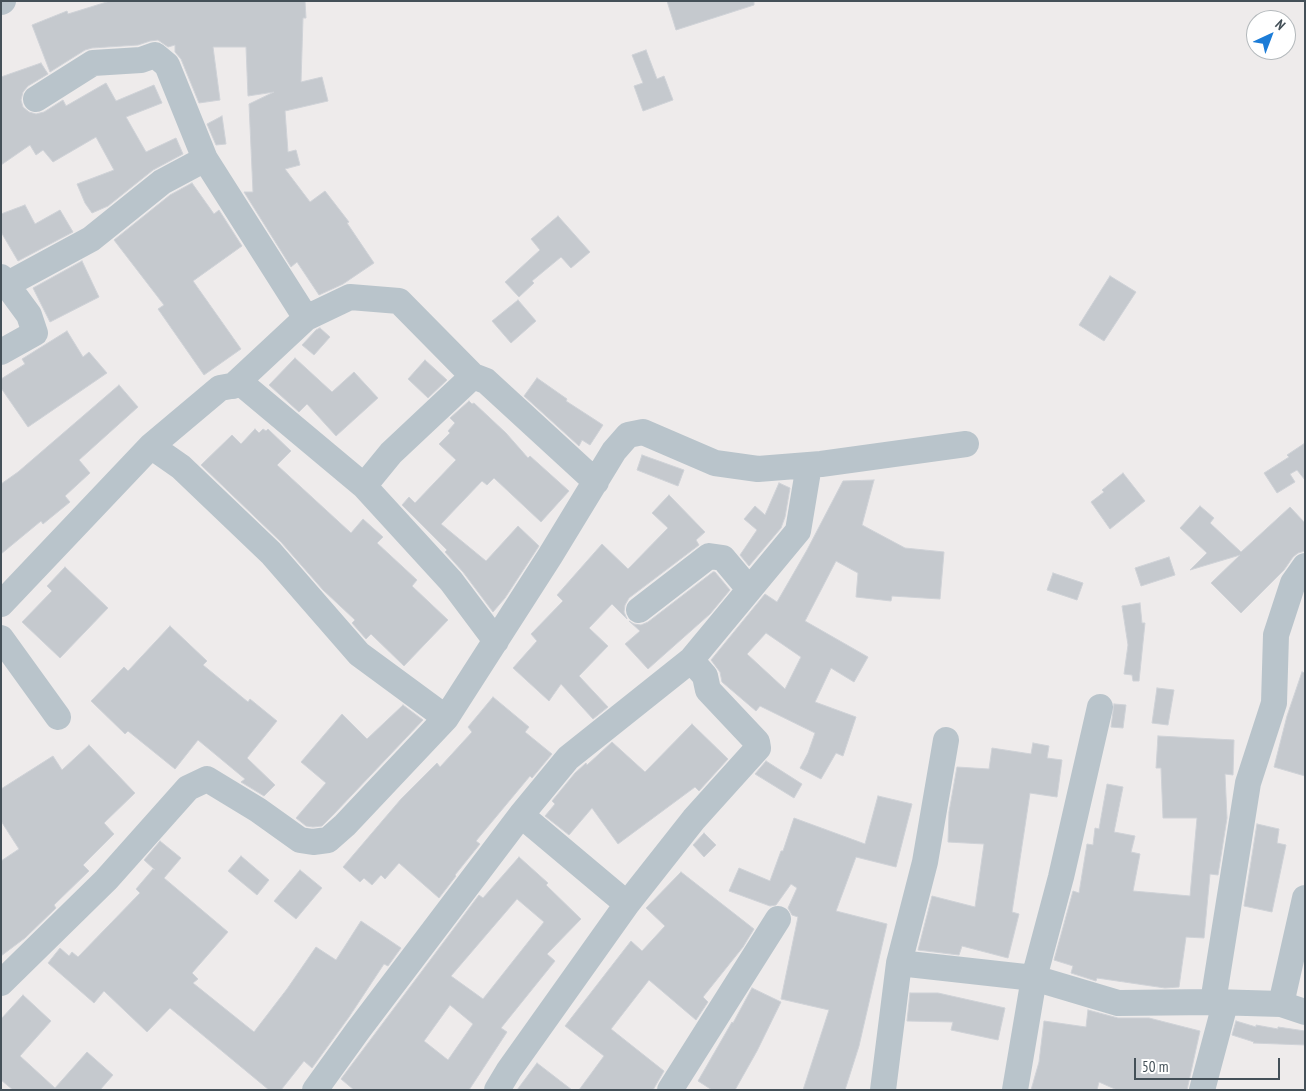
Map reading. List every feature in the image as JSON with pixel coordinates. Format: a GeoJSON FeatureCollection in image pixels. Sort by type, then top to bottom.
{"type":"FeatureCollection","features":[{"type":"Feature","properties":{"kind":"street"},"geometry":{"type":"LineString","coordinates":[[36,100],[93,63],[141,60],[155,55],[167,65],[205,159],[306,318]]}},
{"type":"Feature","properties":{"kind":"street"},"geometry":{"type":"LineString","coordinates":[[1,352],[35,333],[29,315],[4,281],[91,239],[162,182],[205,159]]}},
{"type":"Feature","properties":{"kind":"street"},"geometry":{"type":"LineString","coordinates":[[233,386],[306,318],[350,298],[399,301],[473,376],[486,382],[596,482]]}},
{"type":"Feature","properties":{"kind":"street"},"geometry":{"type":"LineString","coordinates":[[364,486],[391,453],[473,376]]}},
{"type":"Feature","properties":{"kind":"street"},"geometry":{"type":"LineString","coordinates":[[1,604],[151,446],[220,388],[242,384],[364,486],[451,581],[496,641]]}},
{"type":"Feature","properties":{"kind":"street"},"geometry":{"type":"LineString","coordinates":[[1,984],[106,880],[188,788],[207,779],[258,810],[300,840],[313,842],[328,840],[345,825],[446,718],[614,451],[628,435],[643,432],[714,463],[758,469],[809,465],[966,444]]}},
{"type":"Feature","properties":{"kind":"street"},"geometry":{"type":"LineString","coordinates":[[151,446],[182,467],[271,553],[359,654],[446,718]]}},
{"type":"Feature","properties":{"kind":"street"},"geometry":{"type":"LineString","coordinates":[[315,1090],[521,815],[568,758],[691,660],[798,531],[809,465]]}},
{"type":"Feature","properties":{"kind":"street"},"geometry":{"type":"LineString","coordinates":[[639,610],[709,556],[723,558],[749,589]]}},
{"type":"Feature","properties":{"kind":"street"},"geometry":{"type":"LineString","coordinates":[[1202,1090],[1219,1003],[1248,783],[1274,703],[1276,635],[1293,583],[1305,566]]}},
{"type":"Feature","properties":{"kind":"street"},"geometry":{"type":"LineString","coordinates":[[1,638],[58,717]]}},
{"type":"Feature","properties":{"kind":"street"},"geometry":{"type":"LineString","coordinates":[[497,1090],[627,904],[694,819],[758,748],[757,742],[708,690],[705,676],[691,660]]}},
{"type":"Feature","properties":{"kind":"street"},"geometry":{"type":"LineString","coordinates":[[1015,1090],[1034,978],[1061,877],[1100,707]]}},
{"type":"Feature","properties":{"kind":"street"},"geometry":{"type":"LineString","coordinates":[[883,1090],[899,963],[925,862],[946,740]]}},
{"type":"Feature","properties":{"kind":"street"},"geometry":{"type":"LineString","coordinates":[[521,815],[627,904]]}},
{"type":"Feature","properties":{"kind":"street"},"geometry":{"type":"LineString","coordinates":[[899,963],[1034,978],[1118,1003],[1219,1003],[1293,1008],[1305,898]]}},
{"type":"Feature","properties":{"kind":"street"},"geometry":{"type":"LineString","coordinates":[[670,1090],[778,918]]}},
{"type":"Feature","properties":{"kind":"building"},"geometry":{"type":"Polygon","coordinates":[[[110,1],[305,1],[306,18],[303,18],[301,82],[322,77],[328,101],[285,111],[288,152],[296,150],[300,165],[285,169],[310,202],[325,191],[349,222],[347,223],[374,263],[343,284],[319,295],[297,262],[291,267],[244,192],[253,192],[249,104],[274,92],[248,96],[246,47],[213,47],[220,100],[199,103],[181,59],[175,52],[175,45],[168,47],[158,40],[138,45],[85,50],[50,72],[32,25],[67,11],[68,14],[110,1]]]}},
{"type":"Feature","properties":{"kind":"building"},"geometry":{"type":"Polygon","coordinates":[[[667,1],[754,1],[754,5],[676,30],[667,1]]]}},
{"type":"Feature","properties":{"kind":"building"},"geometry":{"type":"Polygon","coordinates":[[[646,50],[657,79],[664,76],[673,100],[643,111],[634,86],[643,83],[632,55],[646,50]]]}},
{"type":"Feature","properties":{"kind":"building"},"geometry":{"type":"Polygon","coordinates":[[[41,63],[48,74],[28,86],[23,92],[21,100],[23,107],[29,112],[36,114],[44,112],[63,100],[66,106],[106,83],[116,101],[154,85],[162,103],[126,117],[146,152],[176,138],[183,154],[153,170],[108,206],[92,213],[85,203],[77,184],[114,170],[96,137],[53,162],[43,150],[36,155],[30,145],[1,165],[1,77],[41,63]]]}},
{"type":"Feature","properties":{"kind":"building"},"geometry":{"type":"Polygon","coordinates":[[[222,116],[226,144],[216,145],[207,124],[222,116]]]}},
{"type":"Feature","properties":{"kind":"building"},"geometry":{"type":"Polygon","coordinates":[[[192,183],[214,214],[219,210],[242,246],[193,281],[241,349],[204,375],[158,309],[164,305],[114,240],[170,195],[192,183]]]}},
{"type":"Feature","properties":{"kind":"building"},"geometry":{"type":"Polygon","coordinates":[[[25,205],[35,224],[60,210],[73,232],[18,261],[1,232],[1,214],[25,205]]]}},
{"type":"Feature","properties":{"kind":"building"},"geometry":{"type":"Polygon","coordinates":[[[558,216],[590,252],[571,268],[561,257],[532,281],[534,283],[519,297],[505,282],[540,250],[531,239],[558,216]]]}},
{"type":"Feature","properties":{"kind":"building"},"geometry":{"type":"Polygon","coordinates":[[[82,261],[99,297],[50,322],[33,288],[82,261]]]}},
{"type":"Feature","properties":{"kind":"building"},"geometry":{"type":"Polygon","coordinates":[[[1110,276],[1136,292],[1104,341],[1079,325],[1110,276]]]}},
{"type":"Feature","properties":{"kind":"building"},"geometry":{"type":"Polygon","coordinates":[[[518,300],[536,321],[511,343],[492,321],[518,300]]]}},
{"type":"Feature","properties":{"kind":"building"},"geometry":{"type":"Polygon","coordinates":[[[320,328],[330,337],[314,355],[302,345],[320,328]]]}},
{"type":"Feature","properties":{"kind":"building"},"geometry":{"type":"Polygon","coordinates":[[[67,331],[83,357],[89,352],[107,373],[28,427],[1,388],[1,379],[25,364],[22,359],[67,331]]]}},
{"type":"Feature","properties":{"kind":"building"},"geometry":{"type":"Polygon","coordinates":[[[295,358],[332,392],[354,372],[378,398],[336,436],[307,404],[299,412],[269,385],[295,358]]]}},
{"type":"Feature","properties":{"kind":"building"},"geometry":{"type":"Polygon","coordinates":[[[425,360],[447,380],[428,398],[408,379],[425,360]]]}},
{"type":"Feature","properties":{"kind":"building"},"geometry":{"type":"Polygon","coordinates":[[[537,378],[567,399],[566,401],[603,425],[590,445],[582,440],[579,446],[524,396],[537,378]]]}},
{"type":"Feature","properties":{"kind":"building"},"geometry":{"type":"Polygon","coordinates":[[[119,385],[138,407],[79,460],[90,473],[65,496],[70,502],[43,524],[41,521],[1,554],[1,484],[18,472],[119,385]]]}},
{"type":"Feature","properties":{"kind":"building"},"geometry":{"type":"Polygon","coordinates":[[[469,401],[472,404],[474,403],[506,433],[528,458],[530,456],[569,491],[541,522],[494,478],[487,485],[482,481],[441,524],[486,561],[518,526],[539,546],[505,598],[493,612],[463,572],[445,552],[447,550],[402,505],[409,497],[415,503],[456,460],[439,444],[450,433],[448,431],[455,423],[450,418],[469,401]]]}},
{"type":"Feature","properties":{"kind":"building"},"geometry":{"type":"Polygon","coordinates":[[[255,429],[259,433],[263,429],[266,431],[268,429],[291,451],[277,465],[351,533],[363,519],[383,537],[377,543],[417,580],[412,586],[448,620],[404,666],[371,634],[366,639],[352,623],[355,620],[323,590],[281,542],[201,465],[232,435],[241,444],[255,429]]]}},
{"type":"Feature","properties":{"kind":"building"},"geometry":{"type":"Polygon","coordinates":[[[1305,443],[1305,480],[1297,470],[1290,474],[1295,482],[1277,493],[1264,473],[1289,457],[1287,455],[1305,443]]]}},
{"type":"Feature","properties":{"kind":"building"},"geometry":{"type":"Polygon","coordinates":[[[642,455],[684,470],[678,486],[637,470],[642,455]]]}},
{"type":"Feature","properties":{"kind":"building"},"geometry":{"type":"Polygon","coordinates":[[[1123,473],[1145,501],[1110,529],[1091,502],[1104,492],[1102,490],[1123,473]]]}},
{"type":"Feature","properties":{"kind":"building"},"geometry":{"type":"Polygon","coordinates":[[[874,480],[862,525],[905,548],[944,552],[940,599],[892,596],[891,601],[856,597],[858,573],[836,561],[805,621],[868,657],[854,682],[831,668],[815,702],[856,717],[843,756],[836,753],[821,779],[800,768],[815,733],[760,706],[756,711],[722,682],[720,672],[711,660],[765,594],[777,602],[843,481],[874,480]],[[766,633],[747,654],[785,689],[801,657],[766,633]]]}},
{"type":"Feature","properties":{"kind":"building"},"geometry":{"type":"Polygon","coordinates":[[[779,483],[790,488],[785,517],[781,528],[749,566],[740,555],[757,530],[744,519],[755,506],[765,515],[779,483]]]}},
{"type":"Feature","properties":{"kind":"building"},"geometry":{"type":"Polygon","coordinates":[[[669,495],[705,532],[696,540],[699,545],[629,598],[624,612],[627,619],[612,604],[589,628],[608,646],[579,676],[608,707],[593,719],[561,684],[549,701],[513,668],[537,641],[531,634],[563,601],[557,595],[602,544],[628,569],[668,528],[652,513],[669,495]]]}},
{"type":"Feature","properties":{"kind":"building"},"geometry":{"type":"Polygon","coordinates":[[[1200,506],[1214,518],[1210,523],[1241,552],[1290,507],[1305,523],[1305,551],[1293,557],[1284,570],[1241,613],[1211,583],[1240,555],[1190,570],[1207,553],[1180,528],[1200,506]]]}},
{"type":"Feature","properties":{"kind":"building"},"geometry":{"type":"Polygon","coordinates":[[[1169,557],[1175,575],[1141,586],[1135,568],[1169,557]]]}},
{"type":"Feature","properties":{"kind":"building"},"geometry":{"type":"Polygon","coordinates":[[[65,567],[108,608],[60,658],[22,622],[52,591],[47,586],[65,567]]]}},
{"type":"Feature","properties":{"kind":"building"},"geometry":{"type":"Polygon","coordinates":[[[713,572],[730,590],[710,614],[648,669],[625,644],[640,631],[629,621],[641,625],[648,622],[713,572]]]}},
{"type":"Feature","properties":{"kind":"building"},"geometry":{"type":"Polygon","coordinates":[[[1053,573],[1083,583],[1077,600],[1047,590],[1053,573]]]}},
{"type":"Feature","properties":{"kind":"building"},"geometry":{"type":"Polygon","coordinates":[[[1140,603],[1142,623],[1145,623],[1139,681],[1133,681],[1132,675],[1124,674],[1128,645],[1122,606],[1140,603]]]}},
{"type":"Feature","properties":{"kind":"building"},"geometry":{"type":"Polygon","coordinates":[[[170,626],[207,661],[203,665],[248,702],[250,699],[277,721],[247,758],[275,785],[264,796],[241,782],[245,779],[198,740],[175,769],[128,731],[125,734],[91,701],[124,667],[128,671],[170,626]]]}},
{"type":"Feature","properties":{"kind":"building"},"geometry":{"type":"Polygon","coordinates":[[[1302,672],[1305,673],[1305,776],[1274,767],[1287,716],[1302,672]]]}},
{"type":"Feature","properties":{"kind":"building"},"geometry":{"type":"Polygon","coordinates":[[[1157,688],[1174,690],[1168,725],[1152,723],[1157,688]]]}},
{"type":"Feature","properties":{"kind":"building"},"geometry":{"type":"Polygon","coordinates":[[[493,697],[529,727],[525,732],[552,754],[532,778],[530,776],[476,841],[480,844],[439,898],[399,863],[385,879],[381,875],[372,885],[364,878],[360,882],[343,867],[401,799],[437,763],[440,767],[472,732],[468,727],[493,697]]]}},
{"type":"Feature","properties":{"kind":"building"},"geometry":{"type":"Polygon","coordinates":[[[1114,704],[1126,705],[1123,728],[1111,727],[1114,704]]]}},
{"type":"Feature","properties":{"kind":"building"},"geometry":{"type":"Polygon","coordinates":[[[403,705],[423,720],[322,826],[306,826],[296,818],[326,783],[301,762],[342,714],[367,739],[403,705]]]}},
{"type":"Feature","properties":{"kind":"building"},"geometry":{"type":"Polygon","coordinates":[[[692,724],[728,759],[699,791],[695,787],[618,844],[592,808],[569,835],[545,816],[555,804],[552,801],[575,773],[586,763],[587,765],[612,742],[645,772],[692,724]]]}},
{"type":"Feature","properties":{"kind":"building"},"geometry":{"type":"Polygon","coordinates":[[[1158,736],[1234,740],[1233,775],[1225,774],[1227,818],[1218,875],[1210,874],[1204,938],[1186,937],[1179,987],[1165,988],[1097,978],[1096,981],[1071,973],[1073,966],[1054,960],[1073,891],[1079,893],[1087,844],[1093,845],[1095,828],[1099,829],[1107,784],[1123,787],[1114,832],[1135,836],[1131,852],[1140,854],[1133,891],[1190,896],[1197,818],[1163,818],[1161,768],[1156,768],[1158,736]]]}},
{"type":"Feature","properties":{"kind":"building"},"geometry":{"type":"Polygon","coordinates":[[[1033,743],[1049,746],[1047,758],[1062,760],[1057,797],[1030,793],[1012,912],[1019,914],[1008,958],[962,946],[959,955],[918,950],[932,896],[975,907],[984,844],[948,842],[949,812],[957,767],[989,769],[992,748],[1031,754],[1033,743]]]}},
{"type":"Feature","properties":{"kind":"building"},"geometry":{"type":"Polygon","coordinates":[[[89,745],[135,793],[104,823],[114,834],[83,865],[89,871],[54,905],[56,908],[25,938],[1,956],[1,861],[19,849],[1,821],[1,789],[53,756],[62,770],[89,745]]]}},
{"type":"Feature","properties":{"kind":"building"},"geometry":{"type":"Polygon","coordinates":[[[766,761],[802,784],[794,798],[755,774],[766,761]]]}},
{"type":"Feature","properties":{"kind":"building"},"geometry":{"type":"Polygon","coordinates":[[[878,796],[912,804],[896,867],[856,857],[836,911],[887,924],[859,1046],[845,1090],[803,1090],[829,1010],[781,999],[798,917],[792,915],[788,908],[797,888],[791,884],[776,905],[770,906],[729,891],[739,868],[770,881],[794,818],[865,844],[878,796]]]}},
{"type":"Feature","properties":{"kind":"building"},"geometry":{"type":"Polygon","coordinates":[[[1257,824],[1279,829],[1277,843],[1286,845],[1272,912],[1244,906],[1257,824]]]}},
{"type":"Feature","properties":{"kind":"building"},"geometry":{"type":"Polygon","coordinates":[[[704,833],[716,845],[704,857],[693,845],[704,833]]]}},
{"type":"Feature","properties":{"kind":"building"},"geometry":{"type":"Polygon","coordinates":[[[160,841],[181,858],[164,878],[228,932],[192,973],[198,979],[193,983],[254,1032],[316,947],[336,960],[361,921],[401,948],[388,966],[384,964],[312,1068],[304,1061],[281,1090],[269,1090],[170,1008],[147,1032],[104,991],[94,1003],[48,963],[60,948],[69,956],[72,952],[78,957],[140,893],[136,889],[153,869],[155,870],[144,860],[160,841]]]}},
{"type":"Feature","properties":{"kind":"building"},"geometry":{"type":"Polygon","coordinates":[[[241,856],[269,880],[257,895],[228,871],[241,856]]]}},
{"type":"Feature","properties":{"kind":"building"},"geometry":{"type":"Polygon","coordinates":[[[519,857],[548,883],[546,885],[581,919],[547,954],[555,961],[501,1028],[507,1032],[469,1090],[354,1090],[341,1079],[479,895],[483,898],[519,857]],[[517,899],[451,976],[483,999],[544,922],[517,899]],[[450,1005],[424,1041],[448,1060],[473,1024],[450,1005]]]}},
{"type":"Feature","properties":{"kind":"building"},"geometry":{"type":"Polygon","coordinates":[[[300,870],[322,888],[296,919],[274,901],[300,870]]]}},
{"type":"Feature","properties":{"kind":"building"},"geometry":{"type":"Polygon","coordinates":[[[681,872],[754,929],[743,947],[703,997],[708,1002],[696,1020],[649,980],[611,1029],[664,1071],[653,1090],[579,1090],[604,1056],[565,1026],[631,941],[642,951],[665,926],[646,908],[681,872]]]}},
{"type":"Feature","properties":{"kind":"building"},"geometry":{"type":"Polygon","coordinates":[[[752,988],[781,1002],[735,1090],[712,1090],[698,1081],[752,988]]]}},
{"type":"Feature","properties":{"kind":"building"},"geometry":{"type":"Polygon","coordinates":[[[910,993],[938,993],[1005,1008],[998,1040],[951,1030],[953,1022],[907,1021],[910,993]]]}},
{"type":"Feature","properties":{"kind":"building"},"geometry":{"type":"Polygon","coordinates":[[[23,995],[51,1021],[20,1056],[55,1088],[87,1052],[113,1075],[100,1090],[13,1090],[1,1080],[1,1019],[23,995]]]}},
{"type":"Feature","properties":{"kind":"building"},"geometry":{"type":"Polygon","coordinates":[[[1088,1010],[1118,1018],[1149,1018],[1200,1031],[1187,1090],[1117,1090],[1099,1082],[1097,1090],[1031,1090],[1039,1062],[1044,1021],[1086,1027],[1088,1010]]]}},
{"type":"Feature","properties":{"kind":"building"},"geometry":{"type":"Polygon","coordinates":[[[1236,1021],[1256,1027],[1256,1025],[1305,1031],[1305,1045],[1253,1043],[1232,1035],[1236,1021]]]}},
{"type":"Feature","properties":{"kind":"building"},"geometry":{"type":"Polygon","coordinates":[[[537,1063],[572,1090],[517,1090],[537,1063]]]}}]}
